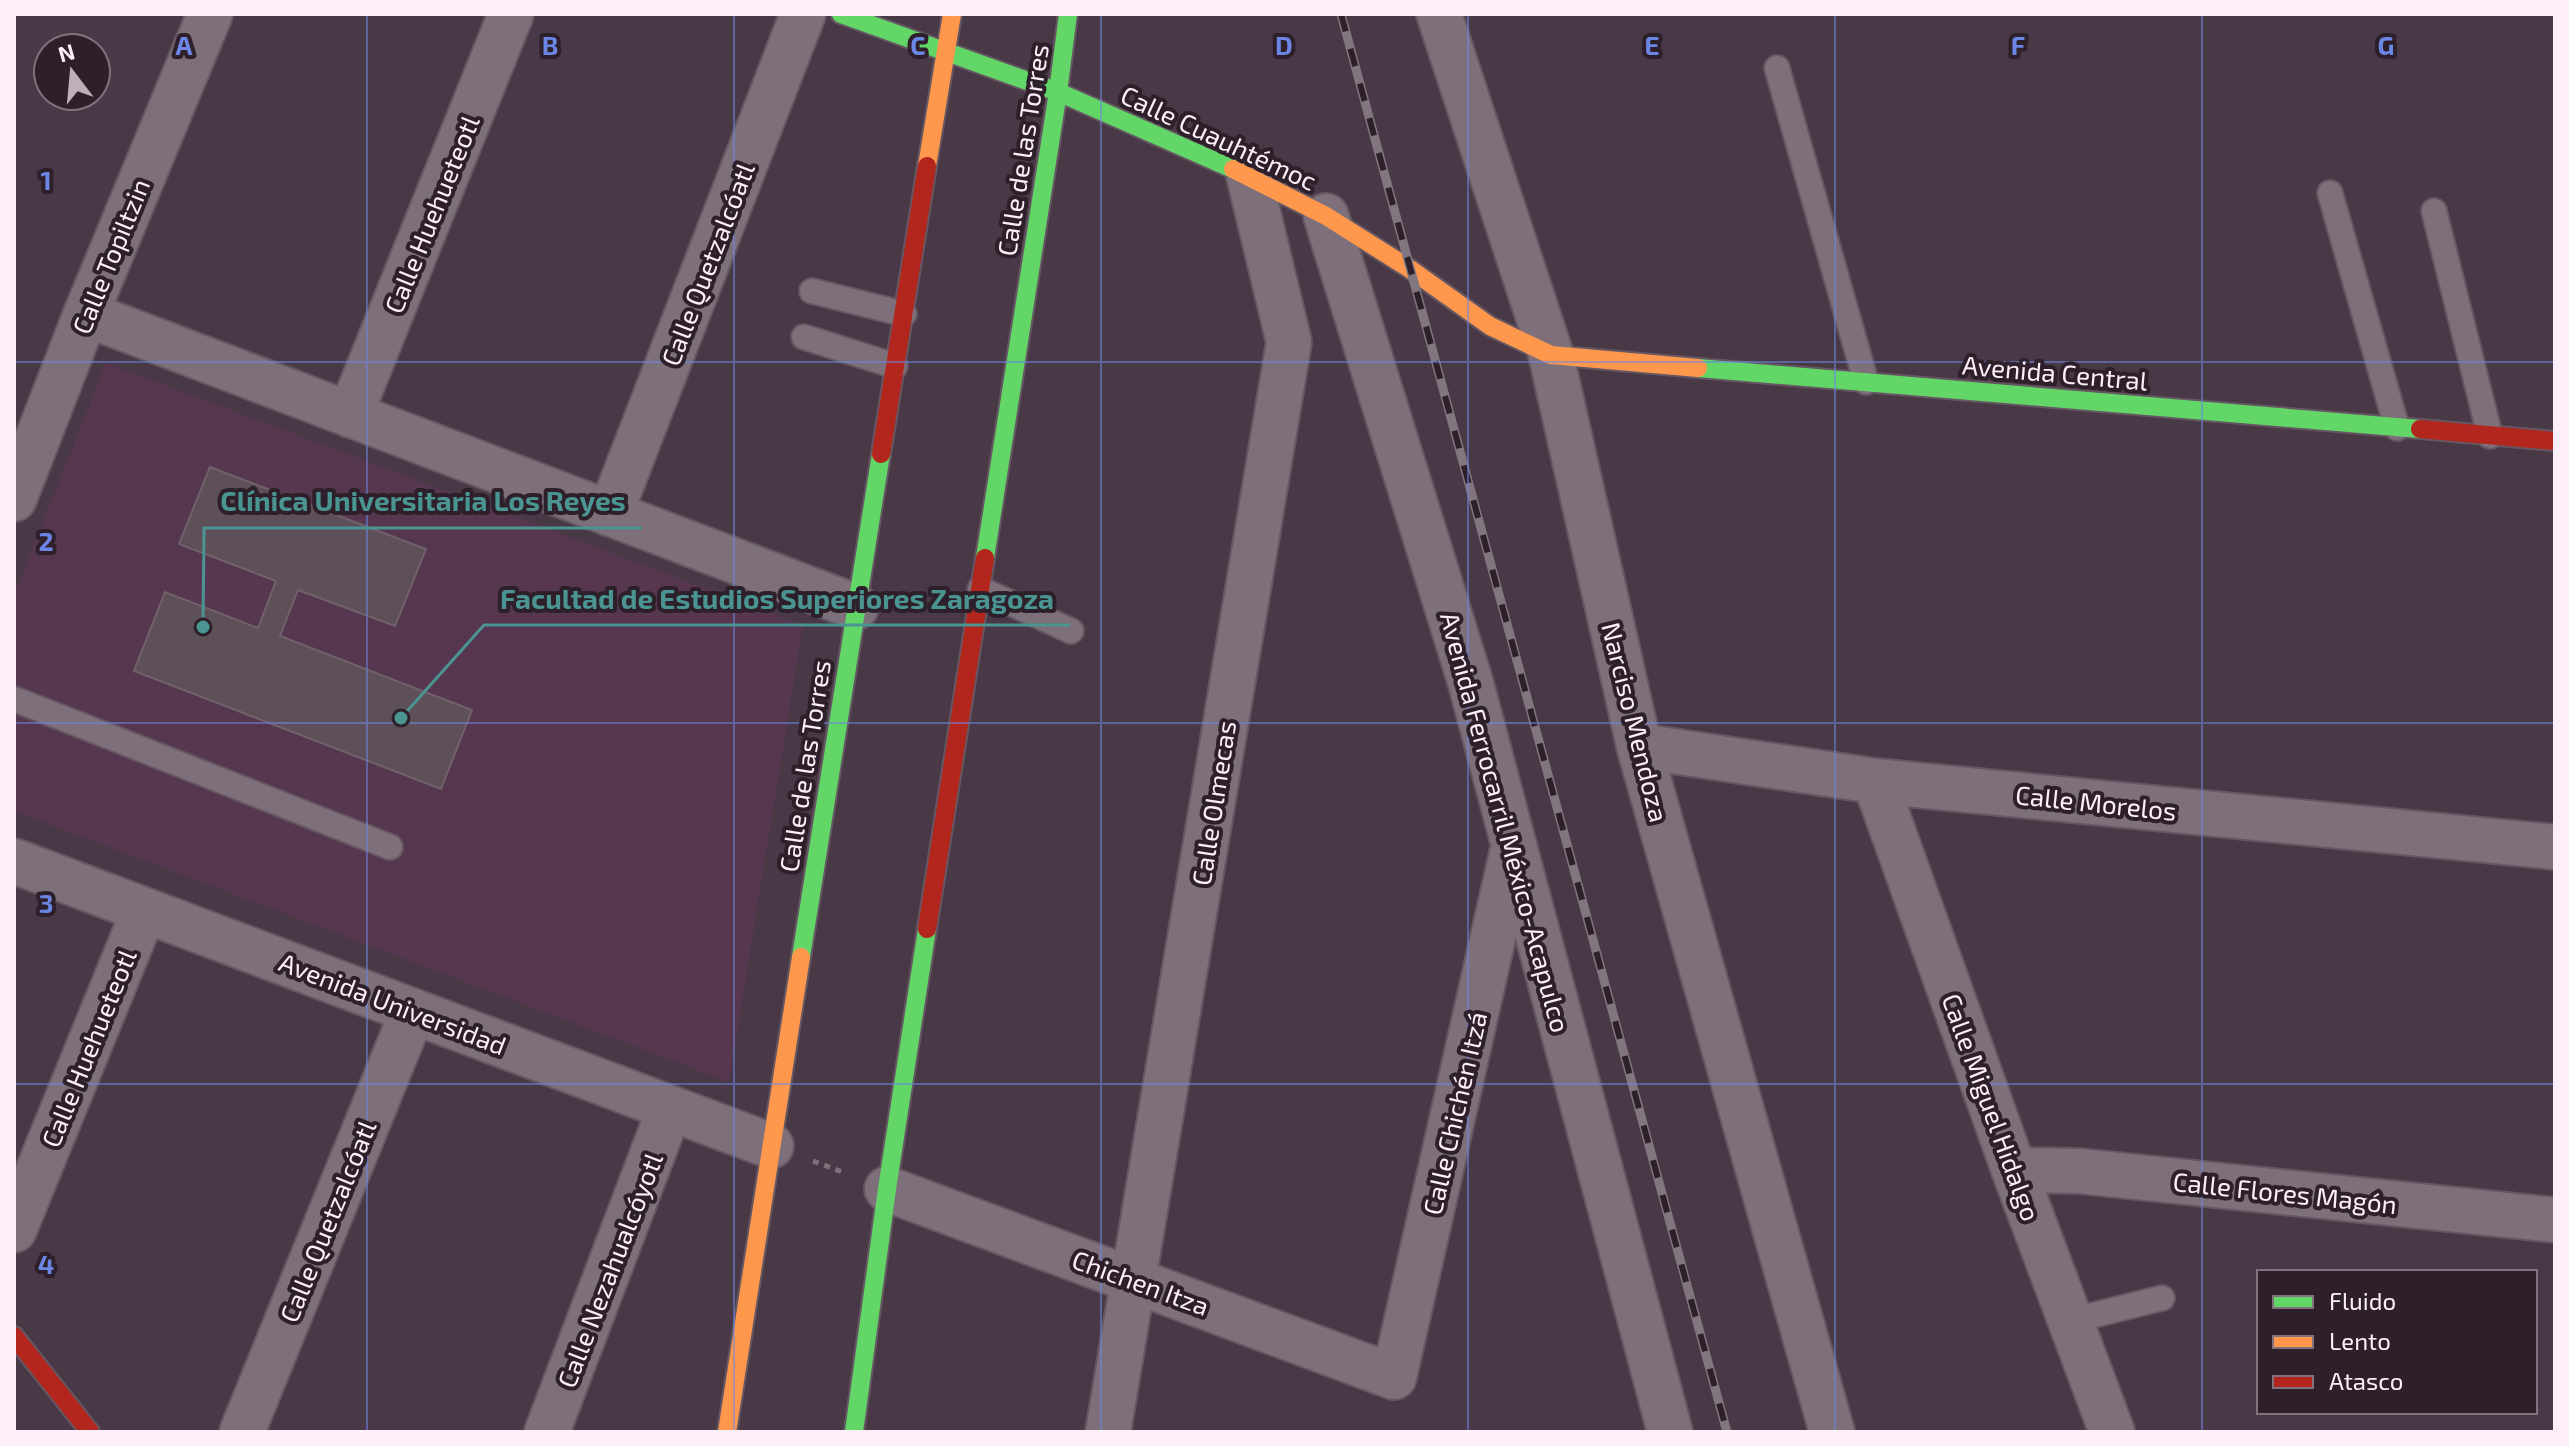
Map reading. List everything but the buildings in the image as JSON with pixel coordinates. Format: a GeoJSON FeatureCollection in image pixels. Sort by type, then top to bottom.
{"type":"FeatureCollection","features":[{"type":"Feature","properties":{"kind":"main road","name":"Calle Cuauhtémoc"},"geometry":{"type":"LineString","coordinates":[[841,14],[1058,92],[1249,176],[1326,216],[1410,269],[1490,326],[1551,355]]}},
{"type":"Feature","properties":{"kind":"main road","name":"Calle de las Torres"},"geometry":{"type":"LineString","coordinates":[[727,1432],[952,14]]}},
{"type":"Feature","properties":{"kind":"main road","name":"Calle de las Torres"},"geometry":{"type":"LineString","coordinates":[[854,1432],[887,1189],[1068,14]]}},
{"type":"Feature","properties":{"kind":"main road","name":"Avenida Central"},"geometry":{"type":"LineString","coordinates":[[1551,355],[2555,441]]}},
{"type":"Feature","properties":{"kind":"main road"},"geometry":{"type":"LineString","coordinates":[[14,1336],[90,1432]]}},
{"type":"Feature","properties":{"kind":"street","name":"Calle Topiltzin"},"geometry":{"type":"LineString","coordinates":[[14,499],[86,314],[210,14]]}},
{"type":"Feature","properties":{"kind":"street","name":"Calle Huehueteotl"},"geometry":{"type":"LineString","coordinates":[[350,415],[511,14]]}},
{"type":"Feature","properties":{"kind":"street","name":"Calle Quetzalcóatl"},"geometry":{"type":"LineString","coordinates":[[610,514],[803,14]]}},
{"type":"Feature","properties":{"kind":"street","name":"Narciso Mendoza"},"geometry":{"type":"LineString","coordinates":[[1439,14],[1551,355],[1639,746],[1832,1432]]}},
{"type":"Feature","properties":{"kind":"street","name":"Calle Olmecas"},"geometry":{"type":"LineString","coordinates":[[1108,1432],[1289,342],[1249,176]]}},
{"type":"Feature","properties":{"kind":"street","name":"Avenida Ferrocarril México-Acapulco"},"geometry":{"type":"LineString","coordinates":[[1326,216],[1471,684],[1670,1432]]}},
{"type":"Feature","properties":{"kind":"street"},"geometry":{"type":"LineString","coordinates":[[86,314],[856,607]]}},
{"type":"Feature","properties":{"kind":"street","name":"Calle Morelos"},"geometry":{"type":"LineString","coordinates":[[1639,746],[1875,781],[2555,847]]}},
{"type":"Feature","properties":{"kind":"street","name":"Calle Miguel Hidalgo"},"geometry":{"type":"LineString","coordinates":[[1875,781],[2014,1170],[2112,1432]]}},
{"type":"Feature","properties":{"kind":"street","name":"Calle Chichén Itzá"},"geometry":{"type":"LineString","coordinates":[[1394,1377],[1514,848]]}},
{"type":"Feature","properties":{"kind":"street","name":"Avenida Universidad"},"geometry":{"type":"LineString","coordinates":[[14,861],[771,1146]]}},
{"type":"Feature","properties":{"kind":"street","name":"Calle Huehueteotl"},"geometry":{"type":"LineString","coordinates":[[14,1230],[144,911]]}},
{"type":"Feature","properties":{"kind":"street","name":"Calle Quetzalcóatl"},"geometry":{"type":"LineString","coordinates":[[242,1432],[413,1011]]}},
{"type":"Feature","properties":{"kind":"street","name":"Calle Nezahualcóyotl"},"geometry":{"type":"LineString","coordinates":[[547,1432],[670,1108]]}},
{"type":"Feature","properties":{"kind":"street","name":"Calle Flores Magón"},"geometry":{"type":"LineString","coordinates":[[2014,1170],[2079,1171],[2555,1220]]}},
{"type":"Feature","properties":{"kind":"street","name":"Chichen Itza"},"geometry":{"type":"LineString","coordinates":[[887,1189],[1394,1377]]}},
{"type":"Feature","properties":{"kind":"lane"},"geometry":{"type":"LineString","coordinates":[[1777,68],[1866,382]]}},
{"type":"Feature","properties":{"kind":"lane"},"geometry":{"type":"LineString","coordinates":[[2330,193],[2397,428]]}},
{"type":"Feature","properties":{"kind":"lane"},"geometry":{"type":"LineString","coordinates":[[2434,211],[2490,436]]}},
{"type":"Feature","properties":{"kind":"lane"},"geometry":{"type":"LineString","coordinates":[[812,291],[904,314]]}},
{"type":"Feature","properties":{"kind":"lane"},"geometry":{"type":"LineString","coordinates":[[804,337],[895,366]]}},
{"type":"Feature","properties":{"kind":"lane"},"geometry":{"type":"LineString","coordinates":[[980,589],[1071,631]]}},
{"type":"Feature","properties":{"kind":"lane"},"geometry":{"type":"LineString","coordinates":[[14,699],[390,847]]}},
{"type":"Feature","properties":{"kind":"lane"},"geometry":{"type":"LineString","coordinates":[[2070,1321],[2162,1298]]}},
{"type":"Feature","properties":{"kind":"path"},"geometry":{"type":"LineString","coordinates":[[771,1146],[887,1189]]}},
{"type":"Feature","properties":{"kind":"shaded area"},"geometry":{"type":"Polygon","coordinates":[[[106,363],[803,625],[729,1082],[14,811],[14,595],[106,363]]]}},
{"type":"Feature","properties":{"kind":"railway"},"geometry":{"type":"LineString","coordinates":[[1341,14],[1727,1432]]}},
{"type":"Feature","properties":{"kind":"traffic: fast"},"geometry":{"type":"LineString","coordinates":[[841,14],[1058,92],[1233,169]]}},
{"type":"Feature","properties":{"kind":"traffic: fast"},"geometry":{"type":"LineString","coordinates":[[985,558],[1068,14]]}},
{"type":"Feature","properties":{"kind":"traffic: fast"},"geometry":{"type":"LineString","coordinates":[[1698,368],[2420,429]]}},
{"type":"Feature","properties":{"kind":"traffic: fast"},"geometry":{"type":"LineString","coordinates":[[801,957],[881,454]]}},
{"type":"Feature","properties":{"kind":"traffic: fast"},"geometry":{"type":"LineString","coordinates":[[854,1432],[927,929]]}},
{"type":"Feature","properties":{"kind":"traffic: slow"},"geometry":{"type":"LineString","coordinates":[[927,166],[952,14]]}},
{"type":"Feature","properties":{"kind":"traffic: slow"},"geometry":{"type":"LineString","coordinates":[[1233,169],[1326,216],[1410,269],[1490,326],[1551,355],[1698,368]]}},
{"type":"Feature","properties":{"kind":"traffic: slow"},"geometry":{"type":"LineString","coordinates":[[727,1432],[801,957]]}},
{"type":"Feature","properties":{"kind":"traffic: jam"},"geometry":{"type":"LineString","coordinates":[[881,454],[927,166]]}},
{"type":"Feature","properties":{"kind":"traffic: jam"},"geometry":{"type":"LineString","coordinates":[[2420,429],[2555,441]]}},
{"type":"Feature","properties":{"kind":"traffic: jam"},"geometry":{"type":"LineString","coordinates":[[927,929],[985,558]]}},
{"type":"Feature","properties":{"kind":"traffic: jam"},"geometry":{"type":"LineString","coordinates":[[14,1336],[90,1432]]}},
{"type":"Feature","properties":{"kind":"place","name":"Clínica Universitaria Los Reyes"},"geometry":{"type":"Point","coordinates":[203,627]}},
{"type":"Feature","properties":{"kind":"place","name":"Facultad de Estudios Superiores Zaragoza"},"geometry":{"type":"Point","coordinates":[401,718]}}]}
